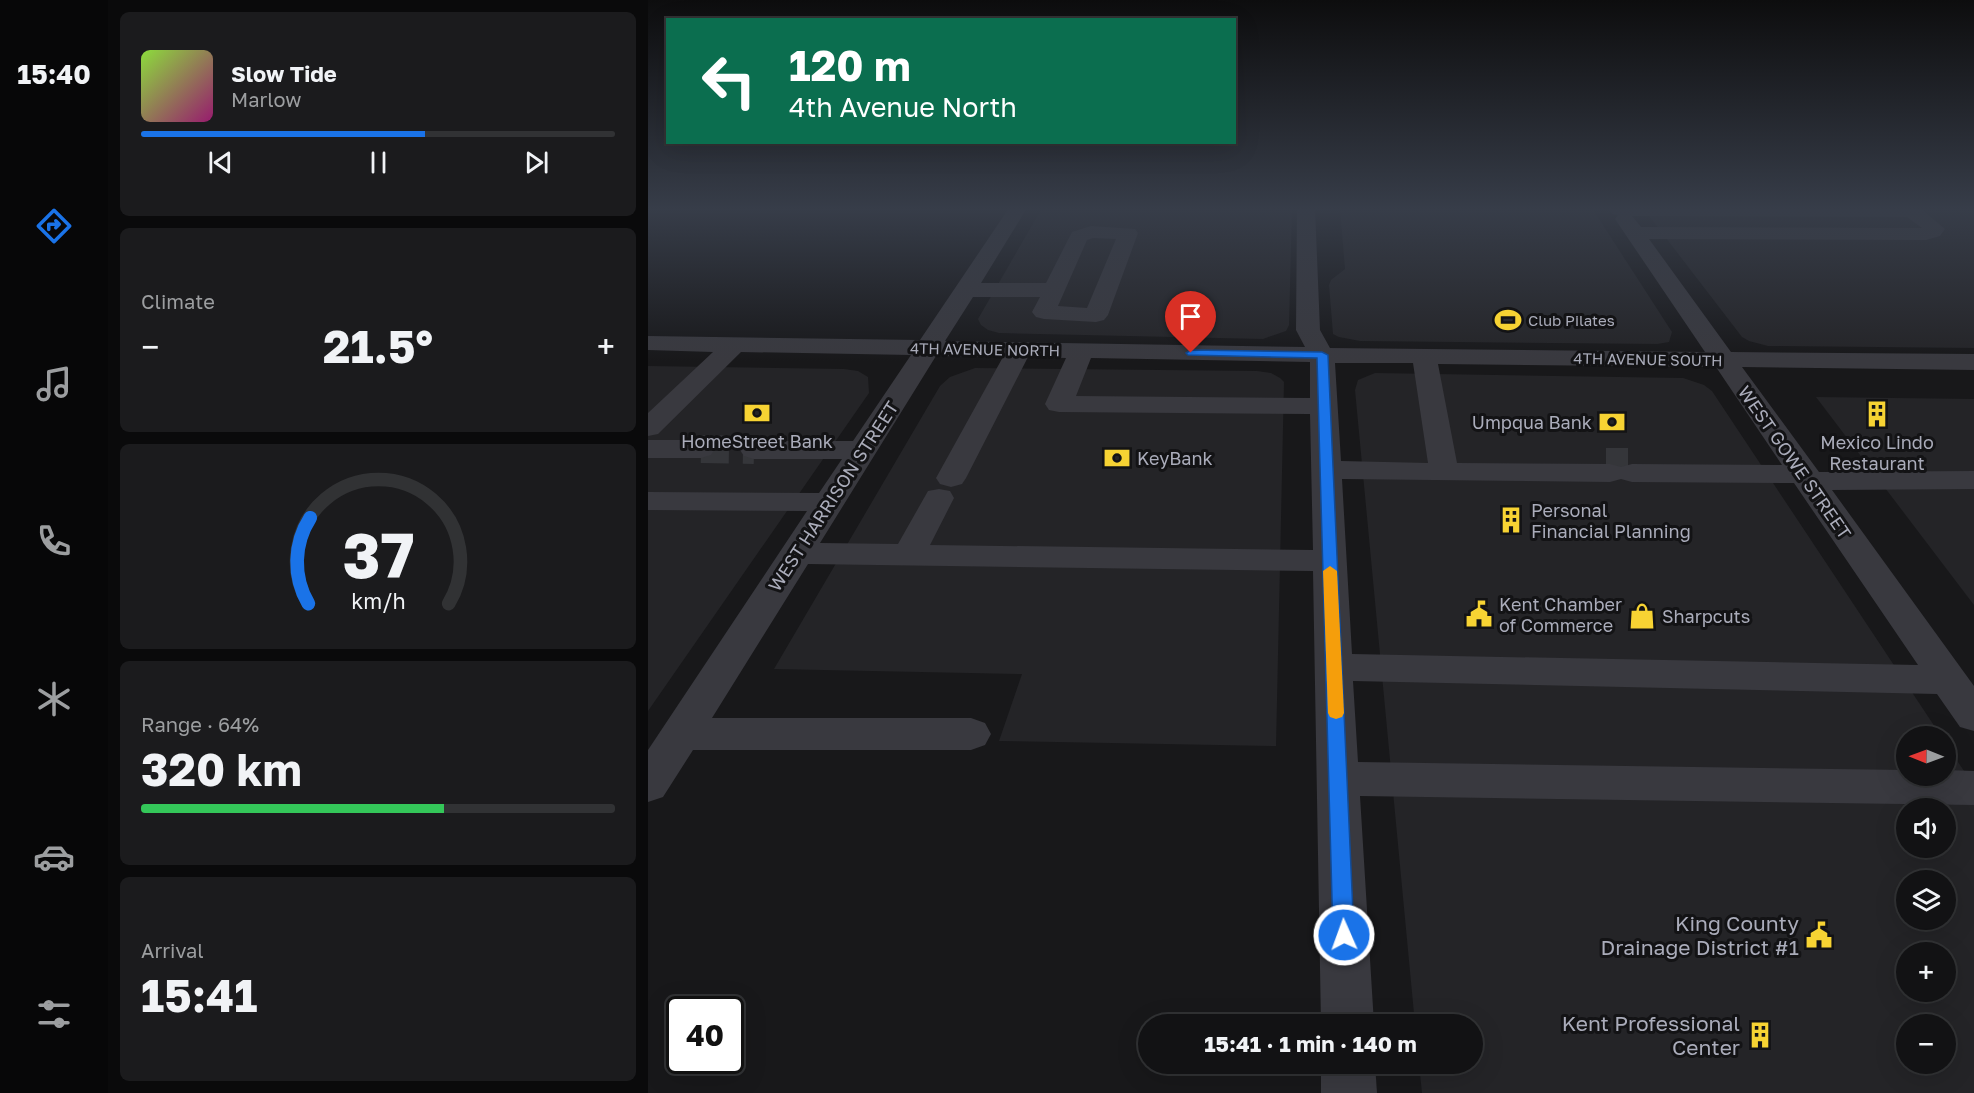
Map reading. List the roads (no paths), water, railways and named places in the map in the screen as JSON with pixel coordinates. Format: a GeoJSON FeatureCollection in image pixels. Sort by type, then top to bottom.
{"type":"FeatureCollection","features":[{"type":"Feature","properties":{"kind":"street","name":"WEST HARRISON STREET"},"geometry":{"type":"LineString","coordinates":[[648,785],[985,259]]}},
{"type":"Feature","properties":{"kind":"street"},"geometry":{"type":"LineString","coordinates":[[1067,259],[1044,312],[1096,315],[1118,259]]}},
{"type":"Feature","properties":{"kind":"street"},"geometry":{"type":"LineString","coordinates":[[1307,259],[1308,330],[1322,355],[1325,406],[1347,1014]]}},
{"type":"Feature","properties":{"kind":"street","name":"WEST GOWE STREET"},"geometry":{"type":"LineString","coordinates":[[1653,259],[1974,716]]}},
{"type":"Feature","properties":{"kind":"street"},"geometry":{"type":"LineString","coordinates":[[965,290],[1052,290]]}},
{"type":"Feature","properties":{"kind":"street","name":"4TH AVENUE NORTH"},"geometry":{"type":"LineString","coordinates":[[648,343],[1322,355]]}},
{"type":"Feature","properties":{"kind":"street"},"geometry":{"type":"LineString","coordinates":[[648,428],[735,344]]}},
{"type":"Feature","properties":{"kind":"street"},"geometry":{"type":"LineString","coordinates":[[909,554],[1019,350]]}},
{"type":"Feature","properties":{"kind":"street"},"geometry":{"type":"LineString","coordinates":[[1082,351],[1059,404],[1325,406]]}},
{"type":"Feature","properties":{"kind":"street","name":"4TH AVENUE SOUTH"},"geometry":{"type":"LineString","coordinates":[[1322,355],[1974,362]]}},
{"type":"Feature","properties":{"kind":"street"},"geometry":{"type":"LineString","coordinates":[[1424,356],[1443,466]]}},
{"type":"Feature","properties":{"kind":"street"},"geometry":{"type":"LineString","coordinates":[[648,449],[701,449]]}},
{"type":"Feature","properties":{"kind":"street"},"geometry":{"type":"LineString","coordinates":[[754,450],[862,450]]}},
{"type":"Feature","properties":{"kind":"street"},"geometry":{"type":"LineString","coordinates":[[1328,470],[1443,466],[1619,467],[1805,477],[1974,480]]}},
{"type":"Feature","properties":{"kind":"street"},"geometry":{"type":"LineString","coordinates":[[648,501],[829,502]]}},
{"type":"Feature","properties":{"kind":"street"},"geometry":{"type":"LineString","coordinates":[[796,553],[1330,561]]}},
{"type":"Feature","properties":{"kind":"street"},"geometry":{"type":"LineString","coordinates":[[1334,667],[1949,680]]}},
{"type":"Feature","properties":{"kind":"street"},"geometry":{"type":"LineString","coordinates":[[680,734],[971,735]]}},
{"type":"Feature","properties":{"kind":"street"},"geometry":{"type":"LineString","coordinates":[[1338,779],[1974,788]]}},
{"type":"Feature","properties":{"kind":"street"},"geometry":{"type":"LineString","coordinates":[[1348,1074],[1349,1093]]}},
{"type":"Feature","properties":{"kind":"tunnel"},"geometry":{"type":"LineString","coordinates":[[701,449],[754,450]]}},
{"type":"Feature","properties":{"kind":"tunnel"},"geometry":{"type":"LineString","coordinates":[[1606,462],[1628,462]]}},
{"type":"Feature","properties":{"kind":"place","name":"Club Pilates"},"geometry":{"type":"Point","coordinates":[1508,320]}},
{"type":"Feature","properties":{"kind":"place","name":"HomeStreet Bank"},"geometry":{"type":"Point","coordinates":[757,413]}},
{"type":"Feature","properties":{"kind":"place","name":"Mexico Lindo Restaurant"},"geometry":{"type":"Point","coordinates":[1877,414]}},
{"type":"Feature","properties":{"kind":"place","name":"Umpqua Bank"},"geometry":{"type":"Point","coordinates":[1612,422]}},
{"type":"Feature","properties":{"kind":"place","name":"KeyBank"},"geometry":{"type":"Point","coordinates":[1117,458]}},
{"type":"Feature","properties":{"kind":"place","name":"Personal Financial Planning"},"geometry":{"type":"Point","coordinates":[1511,520]}},
{"type":"Feature","properties":{"kind":"place","name":"Kent Chamber of Commerce"},"geometry":{"type":"Point","coordinates":[1479,614]}},
{"type":"Feature","properties":{"kind":"place","name":"Sharpcuts"},"geometry":{"type":"Point","coordinates":[1642,616]}},
{"type":"Feature","properties":{"kind":"place","name":"King County Drainage District #1"},"geometry":{"type":"Point","coordinates":[1819,935]}},
{"type":"Feature","properties":{"kind":"place","name":"Kent Professional Center"},"geometry":{"type":"Point","coordinates":[1760,1035]}}]}
